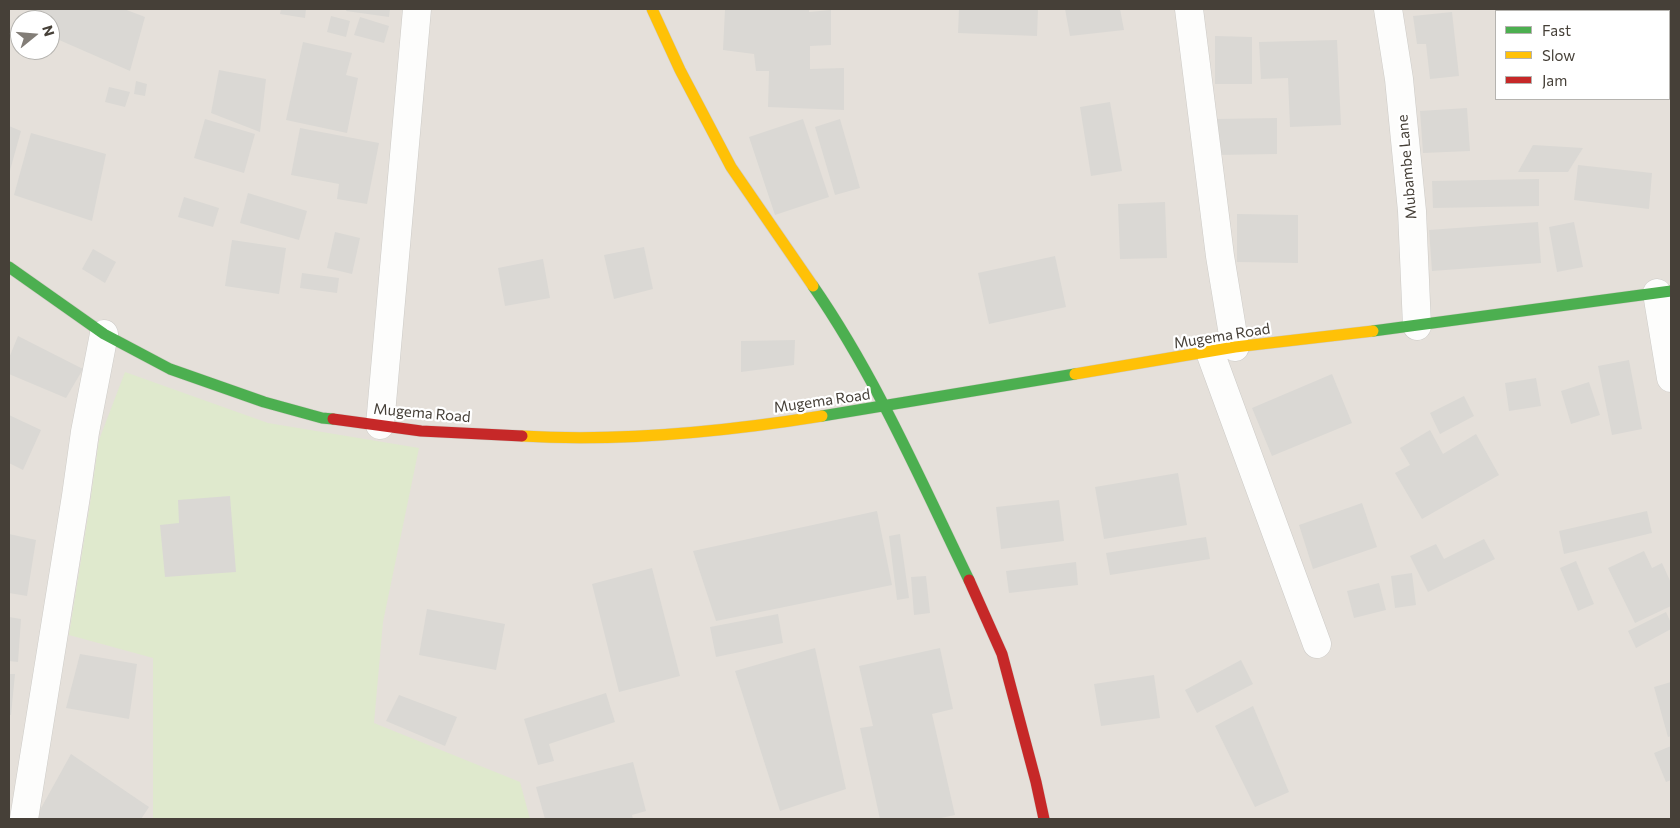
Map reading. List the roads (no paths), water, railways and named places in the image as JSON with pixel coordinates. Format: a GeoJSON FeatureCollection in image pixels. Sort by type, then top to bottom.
{"type":"FeatureCollection","features":[{"type":"Feature","properties":{"kind":"street"},"geometry":{"type":"LineString","coordinates":[[380,425],[417,9]]}},
{"type":"Feature","properties":{"kind":"street"},"geometry":{"type":"LineString","coordinates":[[652,9],[680,70],[731,167],[833,315],[884,408],[980,602],[1002,654],[1034,773],[1044,819]]}},
{"type":"Feature","properties":{"kind":"street"},"geometry":{"type":"LineString","coordinates":[[1189,9],[1220,256],[1223,350],[1317,644]]}},
{"type":"Feature","properties":{"kind":"street","name":"Mubambe Lane"},"geometry":{"type":"LineString","coordinates":[[1388,9],[1398,79],[1412,211],[1417,326]]}},
{"type":"Feature","properties":{"kind":"street","name":"Mugema Road"},"geometry":{"type":"LineString","coordinates":[[9,267],[104,334],[170,369],[264,402],[322,418],[421,431],[444,430],[556,438],[653,436],[780,423],[884,408],[1223,350],[1417,326],[1664,292]]}},
{"type":"Feature","properties":{"kind":"street"},"geometry":{"type":"LineString","coordinates":[[1664,292],[1671,378]]}},
{"type":"Feature","properties":{"kind":"street"},"geometry":{"type":"LineString","coordinates":[[24,819],[85,432],[104,334]]}}]}
